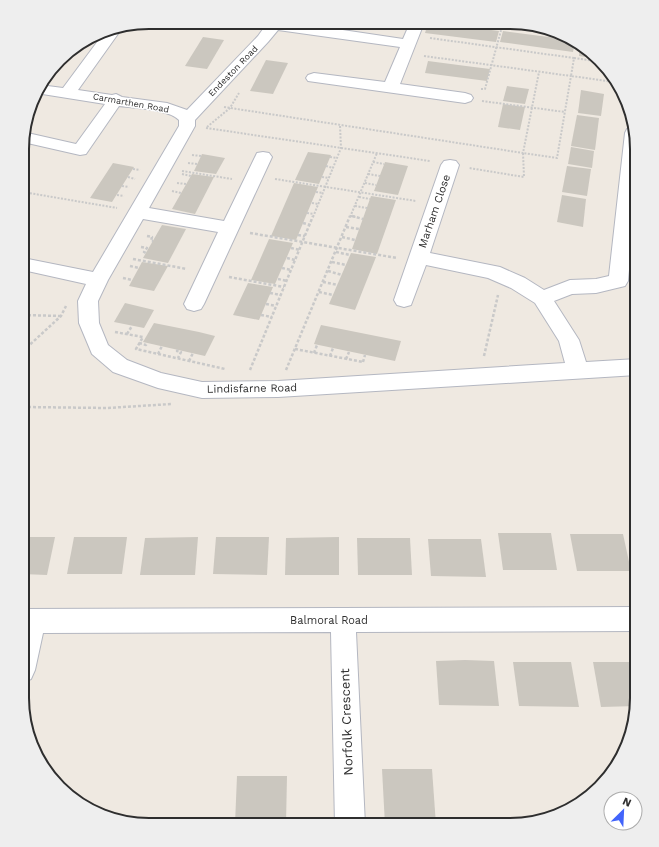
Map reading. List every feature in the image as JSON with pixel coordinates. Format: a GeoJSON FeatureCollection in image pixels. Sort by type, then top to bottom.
{"type":"FeatureCollection","features":[{"type":"Feature","properties":{"kind":"street","name":"Endeston Road"},"geometry":{"type":"LineString","coordinates":[[187,122],[202,103],[271,29]]}},
{"type":"Feature","properties":{"kind":"street"},"geometry":{"type":"LineString","coordinates":[[321,29],[411,39],[391,88]]}},
{"type":"Feature","properties":{"kind":"street"},"geometry":{"type":"LineString","coordinates":[[68,92],[96,41]]}},
{"type":"Feature","properties":{"kind":"street"},"geometry":{"type":"LineString","coordinates":[[314,78],[469,99]]}},
{"type":"Feature","properties":{"kind":"street","name":"Carmarthen Road"},"geometry":{"type":"LineString","coordinates":[[45,90],[167,108],[181,113],[187,122]]}},
{"type":"Feature","properties":{"kind":"street"},"geometry":{"type":"LineString","coordinates":[[30,139],[80,150],[116,100]]}},
{"type":"Feature","properties":{"kind":"street"},"geometry":{"type":"LineString","coordinates":[[180,156],[187,122]]}},
{"type":"Feature","properties":{"kind":"street","name":"Lindisfarne Road"},"geometry":{"type":"LineString","coordinates":[[180,156],[146,213],[98,280],[88,300],[89,323],[99,349],[120,366],[158,380],[202,390],[278,389],[630,367]]}},
{"type":"Feature","properties":{"kind":"street"},"geometry":{"type":"LineString","coordinates":[[194,304],[262,157]]}},
{"type":"Feature","properties":{"kind":"street"},"geometry":{"type":"LineString","coordinates":[[542,298],[570,287],[596,286],[618,281],[630,163]]}},
{"type":"Feature","properties":{"kind":"street","name":"Marham Close"},"geometry":{"type":"LineString","coordinates":[[404,300],[450,165]]}},
{"type":"Feature","properties":{"kind":"street"},"geometry":{"type":"LineString","coordinates":[[146,213],[228,228]]}},
{"type":"Feature","properties":{"kind":"street","name":"Marham Close"},"geometry":{"type":"LineString","coordinates":[[418,260],[493,272],[518,283],[542,298],[569,340],[578,371]]}},
{"type":"Feature","properties":{"kind":"street"},"geometry":{"type":"LineString","coordinates":[[29,265],[98,280]]}},
{"type":"Feature","properties":{"kind":"street","name":"Balmoral Road"},"geometry":{"type":"LineString","coordinates":[[29,621],[630,619]]}},
{"type":"Feature","properties":{"kind":"street","name":"Norfolk Crescent"},"geometry":{"type":"LineString","coordinates":[[343,620],[350,818]]}},
{"type":"Feature","properties":{"kind":"path"},"geometry":{"type":"LineString","coordinates":[[502,29],[486,89],[475,88],[469,99],[565,112]]}},
{"type":"Feature","properties":{"kind":"path"},"geometry":{"type":"LineString","coordinates":[[411,39],[497,47],[590,60]]}},
{"type":"Feature","properties":{"kind":"path"},"geometry":{"type":"LineString","coordinates":[[411,39],[491,65],[609,81]]}},
{"type":"Feature","properties":{"kind":"path"},"geometry":{"type":"LineString","coordinates":[[202,103],[557,158],[574,58]]}},
{"type":"Feature","properties":{"kind":"path"},"geometry":{"type":"LineString","coordinates":[[187,122],[206,128],[377,153],[524,177],[523,152],[539,72]]}},
{"type":"Feature","properties":{"kind":"path"},"geometry":{"type":"LineString","coordinates":[[202,135],[206,128],[230,108],[241,88]]}},
{"type":"Feature","properties":{"kind":"path"},"geometry":{"type":"LineString","coordinates":[[249,374],[341,148],[340,125]]}},
{"type":"Feature","properties":{"kind":"path"},"geometry":{"type":"LineString","coordinates":[[278,389],[377,153]]}},
{"type":"Feature","properties":{"kind":"path"},"geometry":{"type":"LineString","coordinates":[[180,156],[190,154],[201,156]]}},
{"type":"Feature","properties":{"kind":"path"},"geometry":{"type":"LineString","coordinates":[[180,156],[197,164]]}},
{"type":"Feature","properties":{"kind":"path"},"geometry":{"type":"LineString","coordinates":[[180,156],[181,170],[179,174],[191,176]]}},
{"type":"Feature","properties":{"kind":"path"},"geometry":{"type":"LineString","coordinates":[[330,157],[337,158]]}},
{"type":"Feature","properties":{"kind":"path"},"geometry":{"type":"LineString","coordinates":[[373,162],[384,164]]}},
{"type":"Feature","properties":{"kind":"path"},"geometry":{"type":"LineString","coordinates":[[326,166],[333,168]]}},
{"type":"Feature","properties":{"kind":"path"},"geometry":{"type":"LineString","coordinates":[[181,170],[325,186],[436,205]]}},
{"type":"Feature","properties":{"kind":"path"},"geometry":{"type":"LineString","coordinates":[[368,174],[380,176]]}},
{"type":"Feature","properties":{"kind":"path"},"geometry":{"type":"LineString","coordinates":[[322,177],[329,178]]}},
{"type":"Feature","properties":{"kind":"path"},"geometry":{"type":"LineString","coordinates":[[177,178],[174,182],[186,184]]}},
{"type":"Feature","properties":{"kind":"path"},"geometry":{"type":"LineString","coordinates":[[365,183],[376,185]]}},
{"type":"Feature","properties":{"kind":"path"},"geometry":{"type":"LineString","coordinates":[[172,187],[170,191],[181,193]]}},
{"type":"Feature","properties":{"kind":"path"},"geometry":{"type":"LineString","coordinates":[[316,192],[323,193]]}},
{"type":"Feature","properties":{"kind":"path"},"geometry":{"type":"LineString","coordinates":[[29,193],[146,213],[144,236],[152,237],[150,241],[153,241]]}},
{"type":"Feature","properties":{"kind":"path"},"geometry":{"type":"LineString","coordinates":[[359,197],[370,199]]}},
{"type":"Feature","properties":{"kind":"path"},"geometry":{"type":"LineString","coordinates":[[312,202],[318,204]]}},
{"type":"Feature","properties":{"kind":"path"},"geometry":{"type":"LineString","coordinates":[[355,206],[367,208]]}},
{"type":"Feature","properties":{"kind":"path"},"geometry":{"type":"LineString","coordinates":[[307,213],[314,214]]}},
{"type":"Feature","properties":{"kind":"path"},"geometry":{"type":"LineString","coordinates":[[350,216],[363,219]]}},
{"type":"Feature","properties":{"kind":"path"},"geometry":{"type":"LineString","coordinates":[[303,224],[310,225]]}},
{"type":"Feature","properties":{"kind":"path"},"geometry":{"type":"LineString","coordinates":[[346,227],[359,229]]}},
{"type":"Feature","properties":{"kind":"path"},"geometry":{"type":"LineString","coordinates":[[228,228],[302,243],[418,260]]}},
{"type":"Feature","properties":{"kind":"path"},"geometry":{"type":"LineString","coordinates":[[298,235],[305,236]]}},
{"type":"Feature","properties":{"kind":"path"},"geometry":{"type":"LineString","coordinates":[[342,238],[355,240]]}},
{"type":"Feature","properties":{"kind":"path"},"geometry":{"type":"LineString","coordinates":[[138,246],[147,248],[144,252],[146,253]]}},
{"type":"Feature","properties":{"kind":"path"},"geometry":{"type":"LineString","coordinates":[[291,248],[300,250]]}},
{"type":"Feature","properties":{"kind":"path"},"geometry":{"type":"LineString","coordinates":[[134,252],[127,266],[139,268]]}},
{"type":"Feature","properties":{"kind":"path"},"geometry":{"type":"LineString","coordinates":[[336,252],[350,255]]}},
{"type":"Feature","properties":{"kind":"path"},"geometry":{"type":"LineString","coordinates":[[286,258],[295,260]]}},
{"type":"Feature","properties":{"kind":"path"},"geometry":{"type":"LineString","coordinates":[[332,262],[346,265]]}},
{"type":"Feature","properties":{"kind":"path"},"geometry":{"type":"LineString","coordinates":[[282,268],[291,270]]}},
{"type":"Feature","properties":{"kind":"path"},"geometry":{"type":"LineString","coordinates":[[124,272],[120,278],[132,280]]}},
{"type":"Feature","properties":{"kind":"path"},"geometry":{"type":"LineString","coordinates":[[328,272],[342,275]]}},
{"type":"Feature","properties":{"kind":"path"},"geometry":{"type":"LineString","coordinates":[[482,363],[500,285],[508,278]]}},
{"type":"Feature","properties":{"kind":"path"},"geometry":{"type":"LineString","coordinates":[[278,279],[287,281]]}},
{"type":"Feature","properties":{"kind":"path"},"geometry":{"type":"LineString","coordinates":[[323,282],[338,285]]}},
{"type":"Feature","properties":{"kind":"path"},"geometry":{"type":"LineString","coordinates":[[319,292],[333,295]]}},
{"type":"Feature","properties":{"kind":"path"},"geometry":{"type":"LineString","coordinates":[[270,293],[281,295]]}},
{"type":"Feature","properties":{"kind":"path"},"geometry":{"type":"LineString","coordinates":[[266,304],[276,306]]}},
{"type":"Feature","properties":{"kind":"path"},"geometry":{"type":"LineString","coordinates":[[29,315],[61,316]]}},
{"type":"Feature","properties":{"kind":"path"},"geometry":{"type":"LineString","coordinates":[[261,315],[272,317]]}},
{"type":"Feature","properties":{"kind":"path"},"geometry":{"type":"LineString","coordinates":[[127,334],[132,326]]}},
{"type":"Feature","properties":{"kind":"path"},"geometry":{"type":"LineString","coordinates":[[93,334],[106,330],[143,337],[136,349],[226,369]]}},
{"type":"Feature","properties":{"kind":"path"},"geometry":{"type":"LineString","coordinates":[[140,343],[146,345],[147,343]]}},
{"type":"Feature","properties":{"kind":"path"},"geometry":{"type":"LineString","coordinates":[[314,352],[317,345]]}},
{"type":"Feature","properties":{"kind":"path"},"geometry":{"type":"LineString","coordinates":[[158,354],[162,346]]}},
{"type":"Feature","properties":{"kind":"path"},"geometry":{"type":"LineString","coordinates":[[330,356],[333,348]]}},
{"type":"Feature","properties":{"kind":"path"},"geometry":{"type":"LineString","coordinates":[[295,349],[370,364]]}},
{"type":"Feature","properties":{"kind":"path"},"geometry":{"type":"LineString","coordinates":[[178,350],[177,352],[181,352],[178,358]]}},
{"type":"Feature","properties":{"kind":"path"},"geometry":{"type":"LineString","coordinates":[[346,359],[349,352]]}},
{"type":"Feature","properties":{"kind":"path"},"geometry":{"type":"LineString","coordinates":[[190,361],[193,353]]}},
{"type":"Feature","properties":{"kind":"path"},"geometry":{"type":"LineString","coordinates":[[363,362],[366,355]]}},
{"type":"Feature","properties":{"kind":"path"},"geometry":{"type":"LineString","coordinates":[[29,407],[107,408],[179,404],[202,390]]}},
{"type":"Feature","properties":{"kind":"building"},"geometry":{"type":"Polygon","coordinates":[[[426,29],[484,29],[499,31],[496,42],[425,33],[426,29]]]}},
{"type":"Feature","properties":{"kind":"building"},"geometry":{"type":"Polygon","coordinates":[[[503,31],[556,38],[574,47],[573,52],[500,42],[503,31]]]}},
{"type":"Feature","properties":{"kind":"building"},"geometry":{"type":"Polygon","coordinates":[[[203,37],[224,40],[207,69],[185,66],[203,37]]]}},
{"type":"Feature","properties":{"kind":"building"},"geometry":{"type":"Polygon","coordinates":[[[579,51],[587,57],[579,56],[579,51]]]}},
{"type":"Feature","properties":{"kind":"building"},"geometry":{"type":"Polygon","coordinates":[[[266,60],[288,63],[273,94],[250,91],[266,60]]]}},
{"type":"Feature","properties":{"kind":"building"},"geometry":{"type":"Polygon","coordinates":[[[428,61],[490,69],[487,81],[425,73],[428,61]]]}},
{"type":"Feature","properties":{"kind":"building"},"geometry":{"type":"Polygon","coordinates":[[[507,86],[529,89],[525,104],[503,101],[507,86]]]}},
{"type":"Feature","properties":{"kind":"building"},"geometry":{"type":"Polygon","coordinates":[[[581,90],[604,94],[601,116],[578,113],[581,90]]]}},
{"type":"Feature","properties":{"kind":"building"},"geometry":{"type":"Polygon","coordinates":[[[503,104],[525,107],[520,130],[498,127],[503,104]]]}},
{"type":"Feature","properties":{"kind":"building"},"geometry":{"type":"Polygon","coordinates":[[[577,115],[599,118],[595,150],[571,146],[577,115]]]}},
{"type":"Feature","properties":{"kind":"building"},"geometry":{"type":"Polygon","coordinates":[[[571,147],[594,151],[592,168],[568,164],[571,147]]]}},
{"type":"Feature","properties":{"kind":"building"},"geometry":{"type":"Polygon","coordinates":[[[308,152],[331,155],[319,184],[295,180],[308,152]]]}},
{"type":"Feature","properties":{"kind":"building"},"geometry":{"type":"Polygon","coordinates":[[[202,154],[225,158],[216,174],[194,171],[202,154]]]}},
{"type":"Feature","properties":{"kind":"building"},"geometry":{"type":"Polygon","coordinates":[[[385,162],[408,166],[398,195],[374,191],[385,162]]]}},
{"type":"Feature","properties":{"kind":"building"},"geometry":{"type":"Polygon","coordinates":[[[113,163],[134,167],[112,202],[90,198],[113,163]]]}},
{"type":"Feature","properties":{"kind":"building"},"geometry":{"type":"Polygon","coordinates":[[[567,166],[591,169],[587,196],[562,192],[567,166]]]}},
{"type":"Feature","properties":{"kind":"building"},"geometry":{"type":"Polygon","coordinates":[[[192,174],[214,177],[195,214],[172,209],[192,174]]]}},
{"type":"Feature","properties":{"kind":"building"},"geometry":{"type":"Polygon","coordinates":[[[294,183],[318,187],[296,240],[271,236],[294,183]]]}},
{"type":"Feature","properties":{"kind":"building"},"geometry":{"type":"Polygon","coordinates":[[[562,195],[586,199],[583,227],[557,222],[562,195]]]}},
{"type":"Feature","properties":{"kind":"building"},"geometry":{"type":"Polygon","coordinates":[[[371,196],[396,200],[377,254],[352,249],[371,196]]]}},
{"type":"Feature","properties":{"kind":"building"},"geometry":{"type":"Polygon","coordinates":[[[162,225],[186,229],[168,263],[143,258],[162,225]]]}},
{"type":"Feature","properties":{"kind":"building"},"geometry":{"type":"Polygon","coordinates":[[[269,239],[293,243],[275,284],[251,280],[269,239]]]}},
{"type":"Feature","properties":{"kind":"building"},"geometry":{"type":"Polygon","coordinates":[[[351,253],[376,257],[355,310],[329,304],[351,253]]]}},
{"type":"Feature","properties":{"kind":"building"},"geometry":{"type":"Polygon","coordinates":[[[142,262],[168,266],[154,291],[129,286],[142,262]]]}},
{"type":"Feature","properties":{"kind":"building"},"geometry":{"type":"Polygon","coordinates":[[[248,283],[273,287],[259,320],[233,315],[248,283]]]}},
{"type":"Feature","properties":{"kind":"building"},"geometry":{"type":"Polygon","coordinates":[[[125,303],[154,310],[144,328],[114,322],[125,303]]]}},
{"type":"Feature","properties":{"kind":"building"},"geometry":{"type":"Polygon","coordinates":[[[154,323],[215,336],[205,356],[143,342],[154,323]]]}},
{"type":"Feature","properties":{"kind":"building"},"geometry":{"type":"Polygon","coordinates":[[[321,325],[401,341],[395,361],[314,344],[321,325]]]}},
{"type":"Feature","properties":{"kind":"building"},"geometry":{"type":"Polygon","coordinates":[[[498,533],[551,533],[557,570],[503,570],[498,533]]]}},
{"type":"Feature","properties":{"kind":"building"},"geometry":{"type":"Polygon","coordinates":[[[570,534],[623,534],[630,571],[577,571],[570,534]]]}},
{"type":"Feature","properties":{"kind":"building"},"geometry":{"type":"Polygon","coordinates":[[[29,537],[55,537],[47,575],[29,574],[29,537]]]}},
{"type":"Feature","properties":{"kind":"building"},"geometry":{"type":"Polygon","coordinates":[[[74,537],[127,537],[122,574],[67,574],[74,537]]]}},
{"type":"Feature","properties":{"kind":"building"},"geometry":{"type":"Polygon","coordinates":[[[198,537],[195,575],[140,575],[145,538],[198,537]]]}},
{"type":"Feature","properties":{"kind":"building"},"geometry":{"type":"Polygon","coordinates":[[[216,537],[269,537],[267,575],[213,574],[216,537]]]}},
{"type":"Feature","properties":{"kind":"building"},"geometry":{"type":"Polygon","coordinates":[[[339,537],[339,575],[285,575],[286,538],[339,537]]]}},
{"type":"Feature","properties":{"kind":"building"},"geometry":{"type":"Polygon","coordinates":[[[357,538],[410,538],[412,575],[358,575],[357,538]]]}},
{"type":"Feature","properties":{"kind":"building"},"geometry":{"type":"Polygon","coordinates":[[[428,539],[481,539],[486,577],[431,576],[428,539]]]}},
{"type":"Feature","properties":{"kind":"building"},"geometry":{"type":"Polygon","coordinates":[[[436,661],[494,661],[499,706],[439,705],[436,661]]]}},
{"type":"Feature","properties":{"kind":"building"},"geometry":{"type":"Polygon","coordinates":[[[513,662],[571,662],[579,707],[519,706],[513,662]]]}},
{"type":"Feature","properties":{"kind":"building"},"geometry":{"type":"Polygon","coordinates":[[[593,662],[630,662],[630,706],[601,707],[593,662]]]}},
{"type":"Feature","properties":{"kind":"building"},"geometry":{"type":"Polygon","coordinates":[[[382,769],[432,769],[436,818],[385,818],[382,769]]]}},
{"type":"Feature","properties":{"kind":"building"},"geometry":{"type":"Polygon","coordinates":[[[237,776],[287,776],[286,818],[235,818],[237,776]]]}}]}
